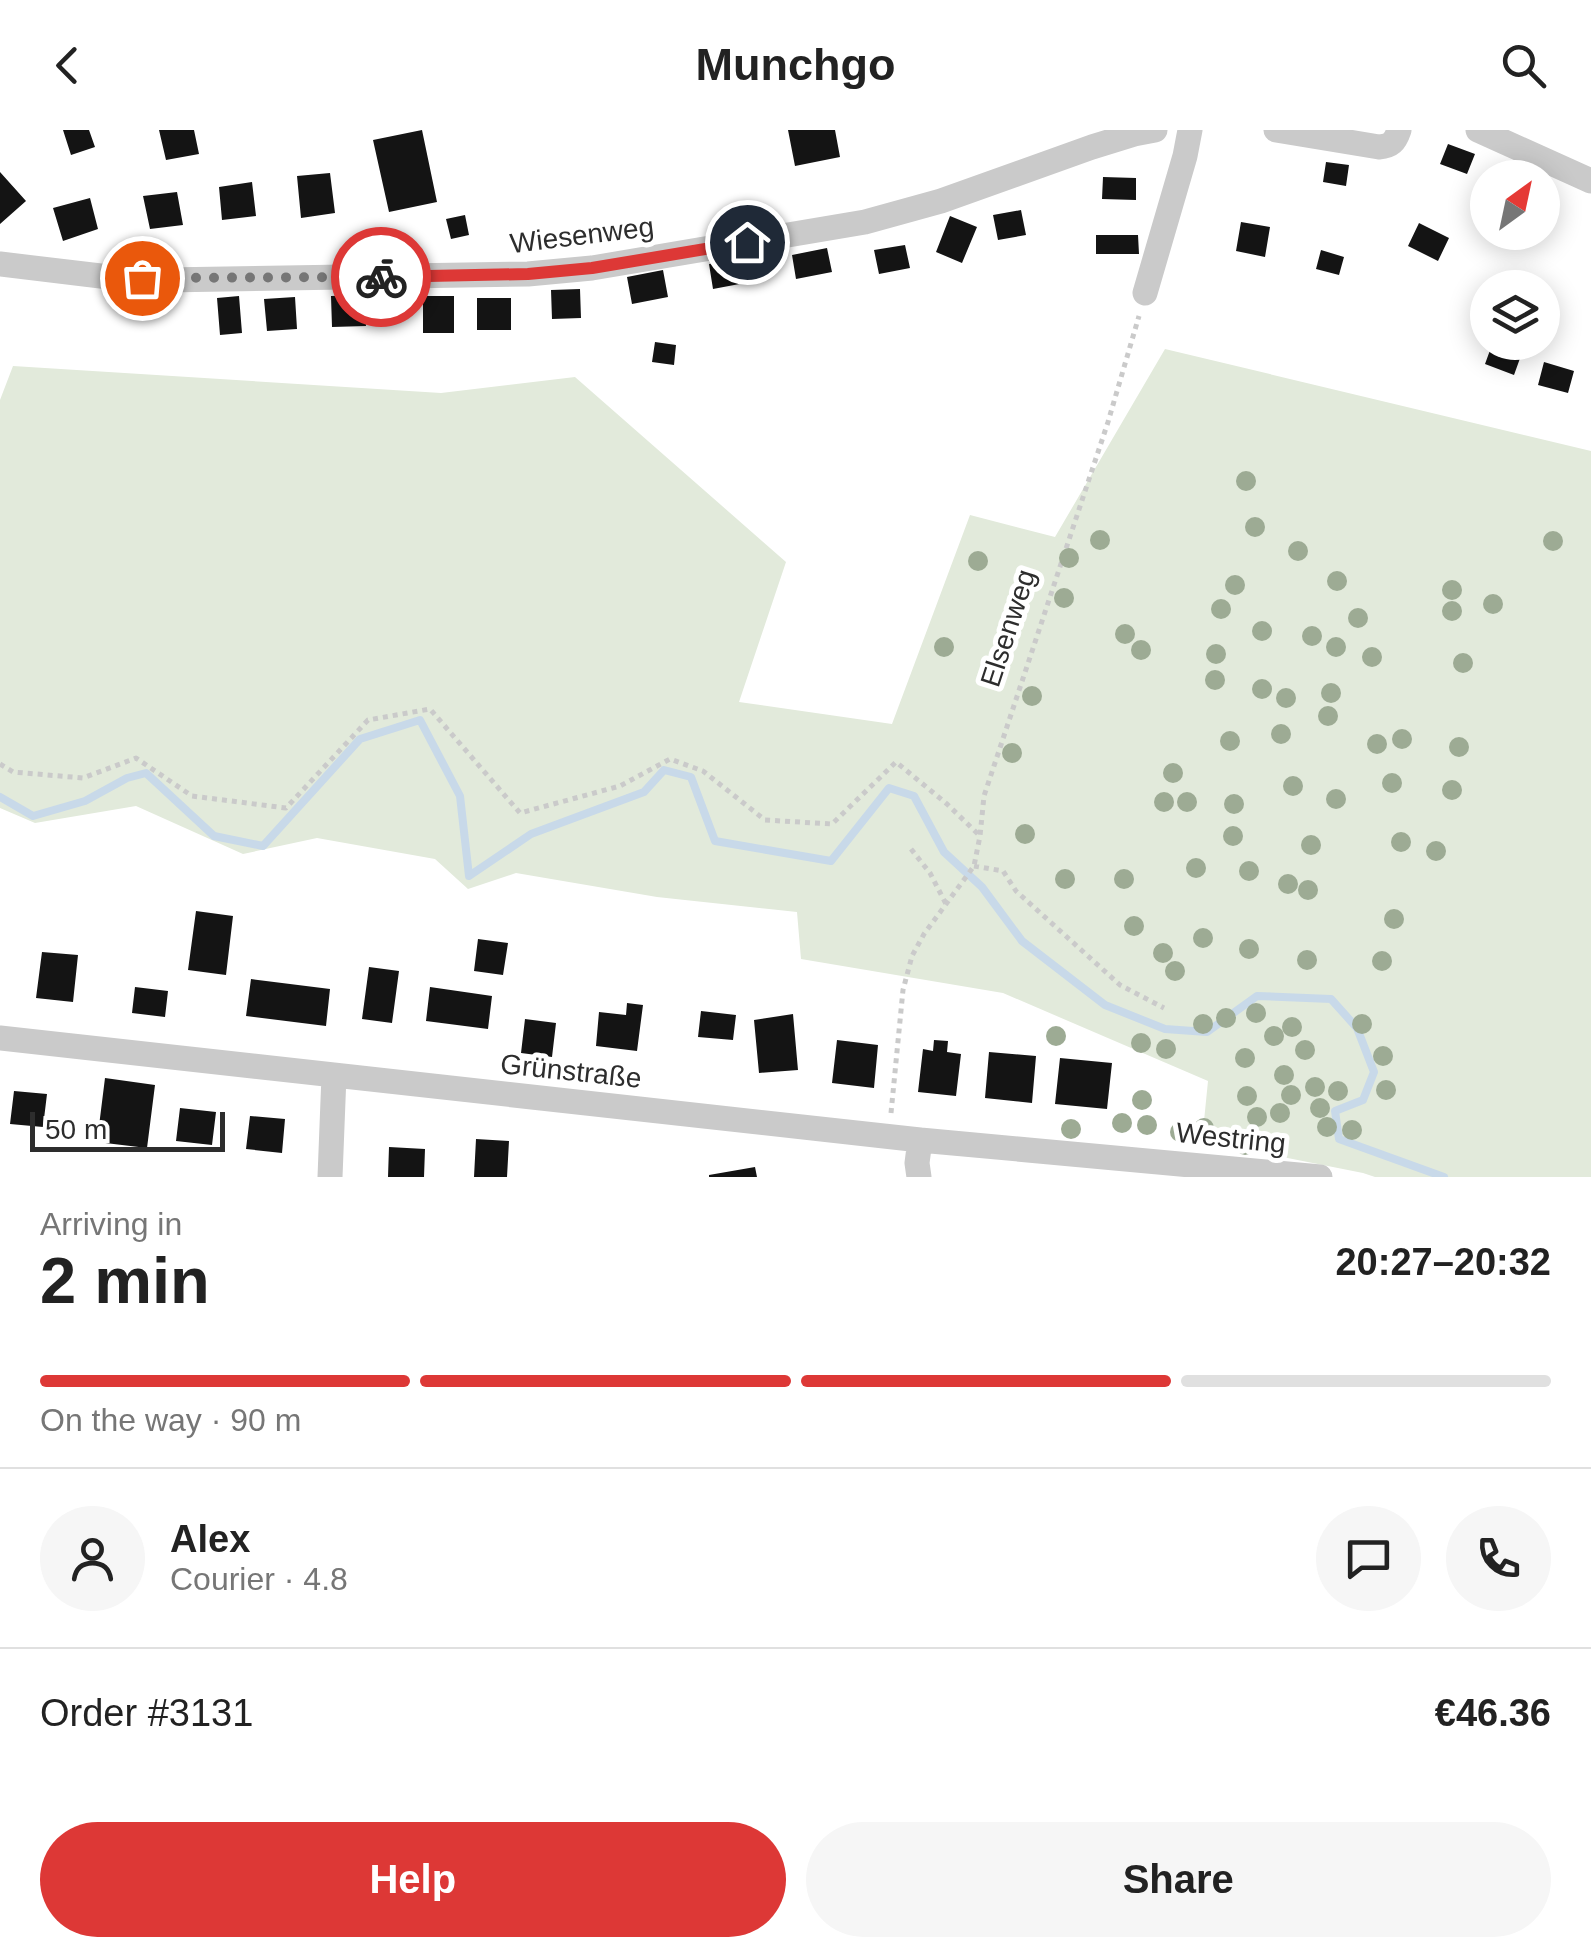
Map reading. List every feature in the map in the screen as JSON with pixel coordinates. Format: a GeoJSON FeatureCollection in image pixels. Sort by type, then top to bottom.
{"type":"FeatureCollection","features":[{"type":"Feature","properties":{"kind":"street","name":"Wiesenweg"},"geometry":{"type":"LineString","coordinates":[[0,264],[165,280],[528,274],[592,268],[865,222],[941,202],[1092,147],[1155,130]]}},
{"type":"Feature","properties":{"kind":"street"},"geometry":{"type":"LineString","coordinates":[[1145,293],[1190,130]]}},
{"type":"Feature","properties":{"kind":"street"},"geometry":{"type":"LineString","coordinates":[[1276,130],[1379,147],[1389,146],[1399,130]]}},
{"type":"Feature","properties":{"kind":"street"},"geometry":{"type":"LineString","coordinates":[[1478,130],[1591,181]]}},
{"type":"Feature","properties":{"kind":"street","name":"Grünstraße"},"geometry":{"type":"LineString","coordinates":[[0,1038],[920,1140],[1137,1159]]}},
{"type":"Feature","properties":{"kind":"street"},"geometry":{"type":"LineString","coordinates":[[330,1177],[334,1075]]}},
{"type":"Feature","properties":{"kind":"street"},"geometry":{"type":"LineString","coordinates":[[920,1140],[920,1177]]}},
{"type":"Feature","properties":{"kind":"street","name":"Westring"},"geometry":{"type":"LineString","coordinates":[[1137,1159],[1320,1177]]}},
{"type":"Feature","properties":{"kind":"path","name":"Elsenweg"},"geometry":{"type":"LineString","coordinates":[[888,1136],[903,990],[912,956],[974,866],[984,796],[1108,422],[1145,293]]}},
{"type":"Feature","properties":{"kind":"path"},"geometry":{"type":"LineString","coordinates":[[0,764],[13,772],[83,778],[136,758],[192,796],[286,808],[368,720],[430,709],[520,813],[620,786],[670,759],[702,770],[765,820],[832,824],[896,762],[980,836]]}},
{"type":"Feature","properties":{"kind":"path"},"geometry":{"type":"LineString","coordinates":[[911,850],[930,873],[946,904]]}},
{"type":"Feature","properties":{"kind":"path"},"geometry":{"type":"LineString","coordinates":[[974,866],[1003,871],[1016,892],[1120,985],[1164,1008]]}},
{"type":"Feature","properties":{"kind":"green space"},"geometry":{"type":"Polygon","coordinates":[[[1165,349],[1591,451],[1591,1177],[1375,1177],[1202,1141],[1208,1081],[1003,993],[801,959],[797,912],[657,897],[516,873],[468,889],[435,859],[317,838],[243,854],[136,806],[35,823],[0,808],[0,400],[13,366],[441,393],[575,377],[786,562],[739,702],[892,724],[970,515],[1055,537],[1165,349]]]}},
{"type":"Feature","properties":{"kind":"building"},"geometry":{"type":"Polygon","coordinates":[[[63,130],[89,130],[95,147],[71,155],[63,130]]]}},
{"type":"Feature","properties":{"kind":"building"},"geometry":{"type":"Polygon","coordinates":[[[159,130],[194,130],[199,154],[166,160],[159,130]]]}},
{"type":"Feature","properties":{"kind":"building"},"geometry":{"type":"Polygon","coordinates":[[[422,130],[437,202],[389,212],[373,140],[422,130]]]}},
{"type":"Feature","properties":{"kind":"building"},"geometry":{"type":"Polygon","coordinates":[[[788,130],[835,130],[840,157],[795,166],[788,130]]]}},
{"type":"Feature","properties":{"kind":"building"},"geometry":{"type":"Polygon","coordinates":[[[1448,144],[1475,154],[1467,174],[1440,164],[1448,144]]]}},
{"type":"Feature","properties":{"kind":"building"},"geometry":{"type":"Polygon","coordinates":[[[1326,162],[1349,165],[1346,186],[1323,182],[1326,162]]]}},
{"type":"Feature","properties":{"kind":"building"},"geometry":{"type":"Polygon","coordinates":[[[0,172],[26,201],[0,224],[0,172]]]}},
{"type":"Feature","properties":{"kind":"building"},"geometry":{"type":"Polygon","coordinates":[[[330,173],[335,213],[301,218],[297,176],[330,173]]]}},
{"type":"Feature","properties":{"kind":"building"},"geometry":{"type":"Polygon","coordinates":[[[1103,177],[1136,178],[1136,200],[1102,199],[1103,177]]]}},
{"type":"Feature","properties":{"kind":"building"},"geometry":{"type":"Polygon","coordinates":[[[252,182],[256,216],[222,220],[219,187],[252,182]]]}},
{"type":"Feature","properties":{"kind":"building"},"geometry":{"type":"Polygon","coordinates":[[[177,192],[183,225],[150,229],[143,196],[177,192]]]}},
{"type":"Feature","properties":{"kind":"building"},"geometry":{"type":"Polygon","coordinates":[[[90,198],[98,229],[63,241],[53,208],[90,198]]]}},
{"type":"Feature","properties":{"kind":"building"},"geometry":{"type":"Polygon","coordinates":[[[1021,210],[1026,235],[998,240],[993,215],[1021,210]]]}},
{"type":"Feature","properties":{"kind":"building"},"geometry":{"type":"Polygon","coordinates":[[[465,215],[469,235],[451,239],[446,219],[465,215]]]}},
{"type":"Feature","properties":{"kind":"building"},"geometry":{"type":"Polygon","coordinates":[[[950,216],[977,227],[962,263],[936,252],[950,216]]]}},
{"type":"Feature","properties":{"kind":"building"},"geometry":{"type":"Polygon","coordinates":[[[1241,222],[1270,227],[1265,257],[1236,251],[1241,222]]]}},
{"type":"Feature","properties":{"kind":"building"},"geometry":{"type":"Polygon","coordinates":[[[1419,223],[1449,238],[1438,261],[1408,246],[1419,223]]]}},
{"type":"Feature","properties":{"kind":"building"},"geometry":{"type":"Polygon","coordinates":[[[1096,235],[1138,235],[1139,254],[1096,254],[1096,235]]]}},
{"type":"Feature","properties":{"kind":"building"},"geometry":{"type":"Polygon","coordinates":[[[905,245],[910,268],[879,274],[874,250],[905,245]]]}},
{"type":"Feature","properties":{"kind":"building"},"geometry":{"type":"Polygon","coordinates":[[[827,248],[832,272],[796,279],[792,255],[827,248]]]}},
{"type":"Feature","properties":{"kind":"building"},"geometry":{"type":"Polygon","coordinates":[[[1321,250],[1344,257],[1339,275],[1316,269],[1321,250]]]}},
{"type":"Feature","properties":{"kind":"building"},"geometry":{"type":"Polygon","coordinates":[[[745,258],[750,282],[713,289],[709,264],[745,258]]]}},
{"type":"Feature","properties":{"kind":"building"},"geometry":{"type":"Polygon","coordinates":[[[663,270],[668,297],[632,304],[627,277],[663,270]]]}},
{"type":"Feature","properties":{"kind":"building"},"geometry":{"type":"Polygon","coordinates":[[[580,289],[581,318],[552,319],[551,290],[580,289]]]}},
{"type":"Feature","properties":{"kind":"building"},"geometry":{"type":"Polygon","coordinates":[[[364,295],[366,326],[332,327],[331,296],[364,295]]]}},
{"type":"Feature","properties":{"kind":"building"},"geometry":{"type":"Polygon","coordinates":[[[239,296],[242,333],[220,335],[217,298],[239,296]]]}},
{"type":"Feature","properties":{"kind":"building"},"geometry":{"type":"Polygon","coordinates":[[[423,296],[454,296],[454,333],[423,333],[423,296]]]}},
{"type":"Feature","properties":{"kind":"building"},"geometry":{"type":"Polygon","coordinates":[[[295,297],[297,329],[267,331],[264,299],[295,297]]]}},
{"type":"Feature","properties":{"kind":"building"},"geometry":{"type":"Polygon","coordinates":[[[477,298],[511,298],[511,330],[477,330],[477,298]]]}},
{"type":"Feature","properties":{"kind":"building"},"geometry":{"type":"Polygon","coordinates":[[[655,342],[676,345],[674,365],[652,362],[655,342]]]}},
{"type":"Feature","properties":{"kind":"building"},"geometry":{"type":"Polygon","coordinates":[[[1486,360],[1519,360],[1514,375],[1485,364],[1486,360]]]}},
{"type":"Feature","properties":{"kind":"building"},"geometry":{"type":"Polygon","coordinates":[[[1544,362],[1574,371],[1568,393],[1538,385],[1544,362]]]}},
{"type":"Feature","properties":{"kind":"building"},"geometry":{"type":"Polygon","coordinates":[[[196,911],[233,916],[226,975],[188,970],[196,911]]]}},
{"type":"Feature","properties":{"kind":"building"},"geometry":{"type":"Polygon","coordinates":[[[478,939],[508,943],[503,975],[474,971],[478,939]]]}},
{"type":"Feature","properties":{"kind":"building"},"geometry":{"type":"Polygon","coordinates":[[[42,952],[78,955],[73,1002],[36,998],[42,952]]]}},
{"type":"Feature","properties":{"kind":"building"},"geometry":{"type":"Polygon","coordinates":[[[369,967],[399,971],[392,1023],[362,1019],[369,967]]]}},
{"type":"Feature","properties":{"kind":"building"},"geometry":{"type":"Polygon","coordinates":[[[251,979],[330,989],[326,1026],[246,1016],[251,979]]]}},
{"type":"Feature","properties":{"kind":"building"},"geometry":{"type":"Polygon","coordinates":[[[135,987],[168,991],[165,1017],[132,1013],[135,987]]]}},
{"type":"Feature","properties":{"kind":"building"},"geometry":{"type":"Polygon","coordinates":[[[430,987],[492,996],[488,1029],[426,1021],[430,987]]]}},
{"type":"Feature","properties":{"kind":"building"},"geometry":{"type":"Polygon","coordinates":[[[627,1003],[643,1005],[637,1051],[596,1046],[599,1012],[626,1015],[627,1003]]]}},
{"type":"Feature","properties":{"kind":"building"},"geometry":{"type":"Polygon","coordinates":[[[701,1011],[736,1015],[733,1040],[698,1037],[701,1011]]]}},
{"type":"Feature","properties":{"kind":"building"},"geometry":{"type":"Polygon","coordinates":[[[793,1014],[798,1070],[759,1073],[754,1020],[793,1014]]]}},
{"type":"Feature","properties":{"kind":"building"},"geometry":{"type":"Polygon","coordinates":[[[525,1019],[556,1023],[552,1057],[521,1053],[525,1019]]]}},
{"type":"Feature","properties":{"kind":"building"},"geometry":{"type":"Polygon","coordinates":[[[837,1040],[878,1045],[874,1088],[832,1083],[837,1040]]]}},
{"type":"Feature","properties":{"kind":"building"},"geometry":{"type":"Polygon","coordinates":[[[934,1040],[948,1041],[947,1052],[961,1054],[956,1096],[918,1092],[923,1049],[933,1051],[934,1040]]]}},
{"type":"Feature","properties":{"kind":"building"},"geometry":{"type":"Polygon","coordinates":[[[989,1052],[1036,1056],[1032,1103],[985,1098],[989,1052]]]}},
{"type":"Feature","properties":{"kind":"building"},"geometry":{"type":"Polygon","coordinates":[[[1060,1058],[1112,1063],[1107,1109],[1055,1104],[1060,1058]]]}},
{"type":"Feature","properties":{"kind":"building"},"geometry":{"type":"Polygon","coordinates":[[[105,1078],[155,1085],[147,1148],[97,1142],[105,1078]]]}},
{"type":"Feature","properties":{"kind":"building"},"geometry":{"type":"Polygon","coordinates":[[[14,1091],[47,1094],[43,1127],[10,1124],[14,1091]]]}},
{"type":"Feature","properties":{"kind":"building"},"geometry":{"type":"Polygon","coordinates":[[[180,1108],[216,1112],[212,1145],[176,1141],[180,1108]]]}},
{"type":"Feature","properties":{"kind":"building"},"geometry":{"type":"Polygon","coordinates":[[[250,1116],[285,1119],[282,1153],[246,1149],[250,1116]]]}},
{"type":"Feature","properties":{"kind":"building"},"geometry":{"type":"Polygon","coordinates":[[[476,1139],[509,1141],[507,1177],[474,1177],[476,1139]]]}},
{"type":"Feature","properties":{"kind":"building"},"geometry":{"type":"Polygon","coordinates":[[[389,1147],[425,1149],[424,1177],[388,1177],[389,1147]]]}},
{"type":"Feature","properties":{"kind":"building"},"geometry":{"type":"Polygon","coordinates":[[[755,1167],[757,1177],[709,1177],[709,1175],[755,1167]]]}},
{"type":"Feature","properties":{"kind":"waterway"},"geometry":{"type":"LineString","coordinates":[[0,797],[33,816],[85,801],[127,778],[146,773],[214,836],[263,846],[360,739],[420,720],[460,796],[469,876],[531,834],[644,792],[664,770],[691,777],[715,841],[831,861],[889,788],[914,796],[944,852],[982,887],[1022,941],[1105,1005],[1165,1029],[1207,1032],[1257,996],[1331,999],[1357,1028],[1374,1072],[1363,1100],[1335,1111],[1339,1139],[1444,1177]]}},
{"type":"Feature","properties":{"kind":"way so far"},"geometry":{"type":"LineString","coordinates":[[142,278],[381,277]]}},
{"type":"Feature","properties":{"kind":"route"},"geometry":{"type":"LineString","coordinates":[[381,277],[528,274],[592,268],[747,242]]}}]}
